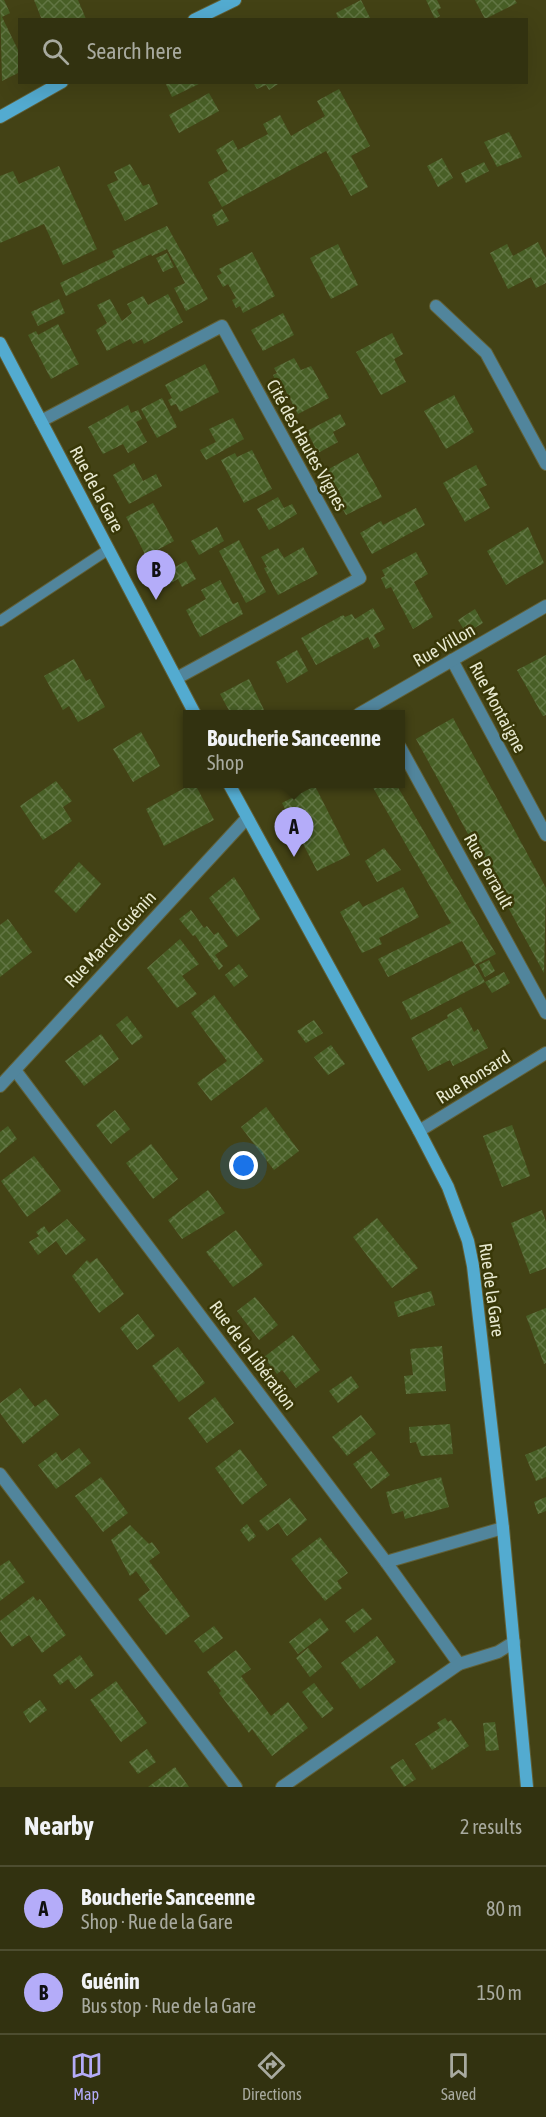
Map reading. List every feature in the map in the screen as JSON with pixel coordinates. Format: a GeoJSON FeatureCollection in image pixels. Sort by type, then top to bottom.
{"type":"FeatureCollection","features":[{"type":"Feature","properties":{"kind":"street"},"geometry":{"type":"LineString","coordinates":[[198,18],[235,0]]}},
{"type":"Feature","properties":{"kind":"street"},"geometry":{"type":"LineString","coordinates":[[0,117],[58,84]]}},
{"type":"Feature","properties":{"kind":"street"},"geometry":{"type":"LineString","coordinates":[[436,306],[486,353],[546,464]]}},
{"type":"Feature","properties":{"kind":"street","name":"Cité des Hautes Vignes"},"geometry":{"type":"LineString","coordinates":[[41,421],[222,326],[360,578],[177,678]]}},
{"type":"Feature","properties":{"kind":"street","name":"Rue de la Gare"},"geometry":{"type":"LineString","coordinates":[[0,344],[193,710]]}},
{"type":"Feature","properties":{"kind":"street","name":"Rue Villon"},"geometry":{"type":"LineString","coordinates":[[380,710],[452,660],[546,606]]}},
{"type":"Feature","properties":{"kind":"street","name":"Rue Montaigne"},"geometry":{"type":"LineString","coordinates":[[452,660],[546,835]]}},
{"type":"Feature","properties":{"kind":"street","name":"Rue Perrault"},"geometry":{"type":"LineString","coordinates":[[405,756],[546,1013]]}},
{"type":"Feature","properties":{"kind":"street","name":"Rue de la Gare"},"geometry":{"type":"LineString","coordinates":[[233,788],[247,818],[448,1187],[470,1249],[503,1528],[527,1787]]}},
{"type":"Feature","properties":{"kind":"street","name":"Rue Marcel Guénin"},"geometry":{"type":"LineString","coordinates":[[0,1086],[247,818]]}},
{"type":"Feature","properties":{"kind":"street","name":"Rue Ronsard"},"geometry":{"type":"LineString","coordinates":[[419,1131],[546,1053]]}},
{"type":"Feature","properties":{"kind":"street","name":"Rue de la Libération"},"geometry":{"type":"LineString","coordinates":[[15,1070],[386,1562],[459,1664]]}},
{"type":"Feature","properties":{"kind":"street"},"geometry":{"type":"LineString","coordinates":[[0,1474],[236,1787]]}},
{"type":"Feature","properties":{"kind":"street"},"geometry":{"type":"LineString","coordinates":[[386,1562],[503,1528]]}},
{"type":"Feature","properties":{"kind":"street"},"geometry":{"type":"LineString","coordinates":[[282,1787],[459,1664],[498,1652],[514,1642]]}},
{"type":"Feature","properties":{"kind":"lane"},"geometry":{"type":"LineString","coordinates":[[0,621],[109,549]]}},
{"type":"Feature","properties":{"kind":"building"},"geometry":{"type":"Polygon","coordinates":[[[0,0],[4,0],[10,13],[2,17],[18,50],[18,73],[2,81],[0,0]]]}},
{"type":"Feature","properties":{"kind":"building"},"geometry":{"type":"Polygon","coordinates":[[[34,0],[78,0],[86,18],[41,18],[34,0]]]}},
{"type":"Feature","properties":{"kind":"building"},"geometry":{"type":"Polygon","coordinates":[[[361,0],[370,18],[338,18],[336,13],[361,0]]]}},
{"type":"Feature","properties":{"kind":"building"},"geometry":{"type":"Polygon","coordinates":[[[426,0],[437,0],[441,8],[437,10],[440,16],[435,18],[426,0]]]}},
{"type":"Feature","properties":{"kind":"building"},"geometry":{"type":"Polygon","coordinates":[[[475,0],[515,0],[517,3],[487,18],[484,18],[475,0]]]}},
{"type":"Feature","properties":{"kind":"building"},"geometry":{"type":"Polygon","coordinates":[[[166,84],[199,84],[172,97],[166,84]]]}},
{"type":"Feature","properties":{"kind":"building"},"geometry":{"type":"Polygon","coordinates":[[[254,84],[278,84],[269,90],[266,85],[257,89],[254,84]]]}},
{"type":"Feature","properties":{"kind":"building"},"geometry":{"type":"Polygon","coordinates":[[[339,89],[370,146],[351,156],[368,187],[351,196],[326,151],[222,207],[208,182],[228,171],[216,150],[233,140],[238,150],[268,134],[263,124],[280,115],[291,136],[325,116],[317,101],[339,89]]]}},
{"type":"Feature","properties":{"kind":"building"},"geometry":{"type":"Polygon","coordinates":[[[209,93],[219,111],[179,133],[169,115],[209,93]]]}},
{"type":"Feature","properties":{"kind":"building"},"geometry":{"type":"Polygon","coordinates":[[[509,132],[522,157],[497,167],[484,142],[509,132]]]}},
{"type":"Feature","properties":{"kind":"building"},"geometry":{"type":"Polygon","coordinates":[[[442,158],[453,178],[438,187],[427,166],[442,158]]]}},
{"type":"Feature","properties":{"kind":"building"},"geometry":{"type":"Polygon","coordinates":[[[484,162],[489,171],[466,183],[461,173],[484,162]]]}},
{"type":"Feature","properties":{"kind":"building"},"geometry":{"type":"Polygon","coordinates":[[[130,164],[143,186],[149,184],[158,204],[125,221],[107,185],[118,180],[114,172],[130,164]]]}},
{"type":"Feature","properties":{"kind":"building"},"geometry":{"type":"Polygon","coordinates":[[[59,166],[97,249],[63,265],[44,224],[0,243],[0,176],[13,171],[19,184],[59,166]]]}},
{"type":"Feature","properties":{"kind":"building"},"geometry":{"type":"Polygon","coordinates":[[[222,209],[229,221],[217,226],[212,215],[222,209]]]}},
{"type":"Feature","properties":{"kind":"building"},"geometry":{"type":"Polygon","coordinates":[[[167,226],[208,299],[186,311],[174,288],[185,283],[167,249],[152,256],[151,254],[66,296],[60,283],[115,257],[112,251],[167,226]]]}},
{"type":"Feature","properties":{"kind":"building"},"geometry":{"type":"Polygon","coordinates":[[[538,242],[546,258],[546,283],[536,288],[531,277],[508,289],[490,253],[507,244],[513,256],[538,242]]]}},
{"type":"Feature","properties":{"kind":"building"},"geometry":{"type":"Polygon","coordinates":[[[338,244],[358,285],[331,299],[310,258],[338,244]]]}},
{"type":"Feature","properties":{"kind":"building"},"geometry":{"type":"Polygon","coordinates":[[[252,252],[275,296],[243,313],[240,306],[236,308],[232,300],[236,298],[228,284],[223,287],[217,276],[222,273],[219,269],[252,252]]]}},
{"type":"Feature","properties":{"kind":"building"},"geometry":{"type":"Polygon","coordinates":[[[167,253],[174,267],[163,272],[156,258],[167,253]]]}},
{"type":"Feature","properties":{"kind":"building"},"geometry":{"type":"Polygon","coordinates":[[[168,294],[183,322],[144,344],[142,339],[133,344],[130,339],[107,351],[96,330],[107,323],[97,305],[110,299],[122,321],[132,313],[127,304],[143,296],[148,305],[168,294]]]}},
{"type":"Feature","properties":{"kind":"building"},"geometry":{"type":"Polygon","coordinates":[[[59,299],[65,313],[38,326],[31,312],[59,299]]]}},
{"type":"Feature","properties":{"kind":"building"},"geometry":{"type":"Polygon","coordinates":[[[283,313],[294,335],[263,351],[251,330],[283,313]]]}},
{"type":"Feature","properties":{"kind":"building"},"geometry":{"type":"Polygon","coordinates":[[[58,324],[79,364],[51,379],[28,335],[36,331],[38,335],[58,324]]]}},
{"type":"Feature","properties":{"kind":"building"},"geometry":{"type":"Polygon","coordinates":[[[392,333],[403,354],[394,359],[406,382],[381,395],[356,352],[392,333]]]}},
{"type":"Feature","properties":{"kind":"building"},"geometry":{"type":"Polygon","coordinates":[[[294,358],[301,370],[311,366],[329,398],[298,414],[282,384],[278,386],[273,375],[277,373],[274,368],[294,358]]]}},
{"type":"Feature","properties":{"kind":"building"},"geometry":{"type":"Polygon","coordinates":[[[205,364],[219,392],[180,412],[176,404],[171,406],[168,400],[172,398],[165,385],[205,364]]]}},
{"type":"Feature","properties":{"kind":"building"},"geometry":{"type":"Polygon","coordinates":[[[454,395],[474,432],[446,449],[424,411],[454,395]]]}},
{"type":"Feature","properties":{"kind":"building"},"geometry":{"type":"Polygon","coordinates":[[[162,398],[177,427],[157,438],[141,409],[162,398]]]}},
{"type":"Feature","properties":{"kind":"building"},"geometry":{"type":"Polygon","coordinates":[[[128,405],[131,413],[138,410],[142,419],[136,422],[147,442],[128,453],[123,444],[103,454],[88,427],[128,405]]]}},
{"type":"Feature","properties":{"kind":"building"},"geometry":{"type":"Polygon","coordinates":[[[340,414],[346,425],[333,432],[338,442],[318,453],[307,431],[340,414]]]}},
{"type":"Feature","properties":{"kind":"building"},"geometry":{"type":"Polygon","coordinates":[[[233,418],[244,439],[206,460],[200,450],[216,442],[209,429],[233,418]]]}},
{"type":"Feature","properties":{"kind":"building"},"geometry":{"type":"Polygon","coordinates":[[[252,450],[272,489],[244,503],[221,460],[235,453],[237,457],[252,450]]]}},
{"type":"Feature","properties":{"kind":"building"},"geometry":{"type":"Polygon","coordinates":[[[358,453],[382,497],[346,515],[336,497],[341,495],[336,486],[332,488],[325,475],[329,474],[327,470],[358,453]]]}},
{"type":"Feature","properties":{"kind":"building"},"geometry":{"type":"Polygon","coordinates":[[[134,463],[143,481],[156,474],[162,486],[129,504],[113,475],[134,463]]]}},
{"type":"Feature","properties":{"kind":"building"},"geometry":{"type":"Polygon","coordinates":[[[476,465],[487,485],[479,489],[490,508],[465,522],[443,483],[476,465]]]}},
{"type":"Feature","properties":{"kind":"building"},"geometry":{"type":"Polygon","coordinates":[[[278,497],[284,508],[292,504],[297,514],[269,530],[257,509],[278,497]]]}},
{"type":"Feature","properties":{"kind":"building"},"geometry":{"type":"Polygon","coordinates":[[[153,503],[174,541],[146,556],[126,517],[153,503]]]}},
{"type":"Feature","properties":{"kind":"building"},"geometry":{"type":"Polygon","coordinates":[[[416,508],[425,525],[372,554],[360,533],[381,521],[383,525],[416,508]]]}},
{"type":"Feature","properties":{"kind":"building"},"geometry":{"type":"Polygon","coordinates":[[[217,527],[224,541],[199,555],[191,541],[217,527]]]}},
{"type":"Feature","properties":{"kind":"building"},"geometry":{"type":"Polygon","coordinates":[[[528,527],[544,563],[506,585],[487,551],[528,527]]]}},
{"type":"Feature","properties":{"kind":"building"},"geometry":{"type":"Polygon","coordinates":[[[239,540],[266,592],[246,603],[219,551],[239,540]]]}},
{"type":"Feature","properties":{"kind":"building"},"geometry":{"type":"Polygon","coordinates":[[[303,547],[318,574],[278,595],[261,557],[278,548],[284,558],[303,547]]]}},
{"type":"Feature","properties":{"kind":"building"},"geometry":{"type":"Polygon","coordinates":[[[416,552],[428,574],[414,582],[433,617],[413,629],[391,587],[386,589],[381,578],[385,576],[382,570],[416,552]]]}},
{"type":"Feature","properties":{"kind":"building"},"geometry":{"type":"Polygon","coordinates":[[[186,561],[196,579],[182,587],[178,579],[169,584],[164,573],[186,561]]]}},
{"type":"Feature","properties":{"kind":"building"},"geometry":{"type":"Polygon","coordinates":[[[220,580],[233,604],[238,602],[243,614],[200,637],[186,610],[206,599],[201,590],[220,580]]]}},
{"type":"Feature","properties":{"kind":"building"},"geometry":{"type":"Polygon","coordinates":[[[373,608],[385,629],[374,635],[380,646],[374,649],[368,637],[316,665],[301,638],[343,615],[345,617],[352,614],[355,619],[373,608]]]}},
{"type":"Feature","properties":{"kind":"building"},"geometry":{"type":"Polygon","coordinates":[[[475,609],[483,623],[466,633],[458,620],[475,609]]]}},
{"type":"Feature","properties":{"kind":"building"},"geometry":{"type":"Polygon","coordinates":[[[297,650],[308,671],[287,683],[276,662],[297,650]]]}},
{"type":"Feature","properties":{"kind":"building"},"geometry":{"type":"Polygon","coordinates":[[[546,655],[546,715],[543,716],[517,670],[546,655]]]}},
{"type":"Feature","properties":{"kind":"building"},"geometry":{"type":"Polygon","coordinates":[[[74,659],[86,681],[90,679],[105,707],[78,722],[69,706],[63,710],[44,676],[74,659]]]}},
{"type":"Feature","properties":{"kind":"building"},"geometry":{"type":"Polygon","coordinates":[[[249,679],[264,710],[229,710],[220,694],[249,679]]]}},
{"type":"Feature","properties":{"kind":"building"},"geometry":{"type":"Polygon","coordinates":[[[453,718],[546,888],[544,973],[416,739],[453,718]]]}},
{"type":"Feature","properties":{"kind":"building"},"geometry":{"type":"Polygon","coordinates":[[[141,732],[160,766],[133,782],[113,749],[141,732]]]}},
{"type":"Feature","properties":{"kind":"building"},"geometry":{"type":"Polygon","coordinates":[[[56,781],[72,801],[63,807],[72,821],[43,840],[20,806],[56,781]]]}},
{"type":"Feature","properties":{"kind":"building"},"geometry":{"type":"Polygon","coordinates":[[[185,788],[197,788],[214,820],[164,846],[146,809],[185,788]]]}},
{"type":"Feature","properties":{"kind":"building"},"geometry":{"type":"Polygon","coordinates":[[[311,788],[316,788],[350,855],[317,871],[282,803],[311,788]]]}},
{"type":"Feature","properties":{"kind":"building"},"geometry":{"type":"Polygon","coordinates":[[[373,788],[398,788],[496,954],[475,965],[462,941],[388,977],[378,959],[451,923],[373,788]]]}},
{"type":"Feature","properties":{"kind":"building"},"geometry":{"type":"Polygon","coordinates":[[[384,848],[401,870],[377,882],[365,861],[384,848]]]}},
{"type":"Feature","properties":{"kind":"building"},"geometry":{"type":"Polygon","coordinates":[[[79,862],[101,884],[76,913],[54,891],[79,862]]]}},
{"type":"Feature","properties":{"kind":"building"},"geometry":{"type":"Polygon","coordinates":[[[234,877],[260,919],[237,937],[209,898],[234,877]]]}},
{"type":"Feature","properties":{"kind":"building"},"geometry":{"type":"Polygon","coordinates":[[[403,887],[419,917],[379,938],[382,944],[362,953],[340,912],[359,901],[363,907],[403,887]]]}},
{"type":"Feature","properties":{"kind":"building"},"geometry":{"type":"Polygon","coordinates":[[[191,910],[204,928],[207,926],[214,935],[218,932],[228,946],[215,955],[223,966],[219,970],[195,935],[193,936],[179,919],[191,910]]]}},
{"type":"Feature","properties":{"kind":"building"},"geometry":{"type":"Polygon","coordinates":[[[8,919],[32,952],[0,977],[0,925],[8,919]]]}},
{"type":"Feature","properties":{"kind":"building"},"geometry":{"type":"Polygon","coordinates":[[[180,939],[199,964],[182,976],[197,994],[177,1008],[147,968],[180,939]]]}},
{"type":"Feature","properties":{"kind":"building"},"geometry":{"type":"Polygon","coordinates":[[[489,960],[495,971],[485,977],[479,965],[489,960]]]}},
{"type":"Feature","properties":{"kind":"building"},"geometry":{"type":"Polygon","coordinates":[[[239,964],[248,976],[234,987],[225,975],[239,964]]]}},
{"type":"Feature","properties":{"kind":"building"},"geometry":{"type":"Polygon","coordinates":[[[475,965],[485,982],[411,1020],[402,1002],[475,965]]]}},
{"type":"Feature","properties":{"kind":"building"},"geometry":{"type":"Polygon","coordinates":[[[504,972],[510,983],[492,993],[485,982],[504,972]]]}},
{"type":"Feature","properties":{"kind":"building"},"geometry":{"type":"Polygon","coordinates":[[[214,995],[264,1061],[211,1101],[197,1083],[227,1061],[191,1013],[214,995]]]}},
{"type":"Feature","properties":{"kind":"building"},"geometry":{"type":"Polygon","coordinates":[[[461,1007],[474,1032],[478,1029],[488,1048],[453,1066],[450,1060],[428,1071],[411,1038],[448,1018],[447,1015],[461,1007]]]}},
{"type":"Feature","properties":{"kind":"building"},"geometry":{"type":"Polygon","coordinates":[[[127,1016],[143,1037],[132,1045],[116,1025],[127,1016]]]}},
{"type":"Feature","properties":{"kind":"building"},"geometry":{"type":"Polygon","coordinates":[[[314,1020],[323,1033],[306,1043],[297,1031],[314,1020]]]}},
{"type":"Feature","properties":{"kind":"building"},"geometry":{"type":"Polygon","coordinates":[[[101,1034],[119,1059],[84,1086],[65,1061],[101,1034]]]}},
{"type":"Feature","properties":{"kind":"building"},"geometry":{"type":"Polygon","coordinates":[[[331,1045],[345,1064],[328,1075],[314,1057],[331,1045]]]}},
{"type":"Feature","properties":{"kind":"building"},"geometry":{"type":"Polygon","coordinates":[[[266,1107],[299,1151],[274,1170],[241,1127],[266,1107]]]}},
{"type":"Feature","properties":{"kind":"building"},"geometry":{"type":"Polygon","coordinates":[[[115,1110],[130,1129],[111,1144],[96,1125],[115,1110]]]}},
{"type":"Feature","properties":{"kind":"building"},"geometry":{"type":"Polygon","coordinates":[[[512,1125],[530,1176],[502,1187],[483,1136],[512,1125]]]}},
{"type":"Feature","properties":{"kind":"building"},"geometry":{"type":"Polygon","coordinates":[[[8,1126],[17,1139],[0,1153],[0,1132],[8,1126]]]}},
{"type":"Feature","properties":{"kind":"building"},"geometry":{"type":"Polygon","coordinates":[[[151,1144],[178,1179],[153,1199],[126,1163],[151,1144]]]}},
{"type":"Feature","properties":{"kind":"building"},"geometry":{"type":"Polygon","coordinates":[[[34,1156],[61,1191],[27,1217],[1,1181],[34,1156]]]}},
{"type":"Feature","properties":{"kind":"building"},"geometry":{"type":"Polygon","coordinates":[[[208,1190],[225,1213],[182,1239],[168,1220],[208,1190]]]}},
{"type":"Feature","properties":{"kind":"building"},"geometry":{"type":"Polygon","coordinates":[[[542,1210],[546,1222],[546,1268],[530,1274],[511,1223],[542,1210]]]}},
{"type":"Feature","properties":{"kind":"building"},"geometry":{"type":"Polygon","coordinates":[[[377,1218],[418,1268],[392,1288],[353,1237],[377,1218]]]}},
{"type":"Feature","properties":{"kind":"building"},"geometry":{"type":"Polygon","coordinates":[[[67,1219],[86,1240],[66,1255],[56,1241],[38,1255],[29,1242],[39,1236],[36,1232],[44,1226],[49,1233],[67,1219]]]}},
{"type":"Feature","properties":{"kind":"building"},"geometry":{"type":"Polygon","coordinates":[[[236,1230],[263,1265],[233,1287],[206,1252],[236,1230]]]}},
{"type":"Feature","properties":{"kind":"building"},"geometry":{"type":"Polygon","coordinates":[[[97,1258],[124,1294],[99,1313],[72,1276],[87,1260],[90,1263],[97,1258]]]}},
{"type":"Feature","properties":{"kind":"building"},"geometry":{"type":"Polygon","coordinates":[[[431,1291],[435,1305],[398,1317],[394,1302],[431,1291]]]}},
{"type":"Feature","properties":{"kind":"building"},"geometry":{"type":"Polygon","coordinates":[[[255,1297],[278,1325],[259,1340],[237,1311],[255,1297]]]}},
{"type":"Feature","properties":{"kind":"building"},"geometry":{"type":"Polygon","coordinates":[[[546,1308],[546,1363],[544,1364],[526,1316],[546,1308]]]}},
{"type":"Feature","properties":{"kind":"building"},"geometry":{"type":"Polygon","coordinates":[[[138,1314],[155,1336],[137,1350],[120,1328],[138,1314]]]}},
{"type":"Feature","properties":{"kind":"building"},"geometry":{"type":"Polygon","coordinates":[[[293,1335],[320,1370],[296,1388],[282,1370],[277,1374],[264,1357],[293,1335]]]}},
{"type":"Feature","properties":{"kind":"building"},"geometry":{"type":"Polygon","coordinates":[[[442,1346],[446,1391],[406,1394],[404,1376],[413,1375],[410,1349],[442,1346]]]}},
{"type":"Feature","properties":{"kind":"building"},"geometry":{"type":"Polygon","coordinates":[[[178,1347],[205,1383],[179,1402],[152,1366],[178,1347]]]}},
{"type":"Feature","properties":{"kind":"building"},"geometry":{"type":"Polygon","coordinates":[[[351,1376],[359,1387],[338,1403],[329,1391],[351,1376]]]}},
{"type":"Feature","properties":{"kind":"building"},"geometry":{"type":"Polygon","coordinates":[[[20,1388],[35,1407],[46,1399],[59,1415],[23,1444],[0,1413],[0,1403],[20,1388]]]}},
{"type":"Feature","properties":{"kind":"building"},"geometry":{"type":"Polygon","coordinates":[[[215,1397],[234,1423],[207,1443],[188,1418],[215,1397]]]}},
{"type":"Feature","properties":{"kind":"building"},"geometry":{"type":"Polygon","coordinates":[[[361,1415],[376,1434],[347,1456],[332,1437],[361,1415]]]}},
{"type":"Feature","properties":{"kind":"building"},"geometry":{"type":"Polygon","coordinates":[[[450,1424],[453,1454],[421,1456],[416,1442],[410,1443],[409,1427],[450,1424]]]}},
{"type":"Feature","properties":{"kind":"building"},"geometry":{"type":"Polygon","coordinates":[[[546,1446],[546,1477],[536,1481],[525,1455],[546,1446]]]}},
{"type":"Feature","properties":{"kind":"building"},"geometry":{"type":"Polygon","coordinates":[[[79,1448],[91,1463],[56,1489],[38,1465],[56,1452],[62,1461],[79,1448]]]}},
{"type":"Feature","properties":{"kind":"building"},"geometry":{"type":"Polygon","coordinates":[[[240,1449],[267,1485],[242,1505],[215,1468],[240,1449]]]}},
{"type":"Feature","properties":{"kind":"building"},"geometry":{"type":"Polygon","coordinates":[[[371,1451],[390,1475],[371,1489],[353,1464],[371,1451]]]}},
{"type":"Feature","properties":{"kind":"building"},"geometry":{"type":"Polygon","coordinates":[[[101,1477],[128,1513],[103,1532],[75,1496],[101,1477]]]}},
{"type":"Feature","properties":{"kind":"building"},"geometry":{"type":"Polygon","coordinates":[[[441,1477],[449,1507],[405,1519],[403,1511],[392,1514],[386,1492],[441,1477]]]}},
{"type":"Feature","properties":{"kind":"building"},"geometry":{"type":"Polygon","coordinates":[[[546,1497],[546,1511],[538,1514],[534,1502],[546,1497]]]}},
{"type":"Feature","properties":{"kind":"building"},"geometry":{"type":"Polygon","coordinates":[[[290,1498],[307,1520],[287,1536],[278,1523],[267,1531],[259,1521],[290,1498]]]}},
{"type":"Feature","properties":{"kind":"building"},"geometry":{"type":"Polygon","coordinates":[[[247,1524],[256,1536],[249,1542],[240,1530],[247,1524]]]}},
{"type":"Feature","properties":{"kind":"building"},"geometry":{"type":"Polygon","coordinates":[[[130,1525],[149,1544],[152,1542],[160,1553],[149,1561],[190,1616],[166,1635],[138,1599],[150,1590],[136,1571],[130,1576],[111,1540],[130,1525]]]}},
{"type":"Feature","properties":{"kind":"building"},"geometry":{"type":"Polygon","coordinates":[[[320,1537],[348,1573],[337,1581],[342,1588],[325,1601],[291,1559],[320,1537]]]}},
{"type":"Feature","properties":{"kind":"building"},"geometry":{"type":"Polygon","coordinates":[[[9,1560],[25,1582],[0,1601],[0,1566],[9,1560]]]}},
{"type":"Feature","properties":{"kind":"building"},"geometry":{"type":"Polygon","coordinates":[[[33,1596],[37,1601],[40,1599],[66,1635],[42,1653],[29,1635],[12,1647],[0,1631],[0,1621],[33,1596]]]}},
{"type":"Feature","properties":{"kind":"building"},"geometry":{"type":"Polygon","coordinates":[[[363,1608],[372,1619],[354,1633],[345,1621],[363,1608]]]}},
{"type":"Feature","properties":{"kind":"building"},"geometry":{"type":"Polygon","coordinates":[[[320,1618],[329,1630],[298,1654],[289,1642],[320,1618]]]}},
{"type":"Feature","properties":{"kind":"building"},"geometry":{"type":"Polygon","coordinates":[[[214,1626],[223,1638],[203,1653],[194,1641],[214,1626]]]}},
{"type":"Feature","properties":{"kind":"building"},"geometry":{"type":"Polygon","coordinates":[[[377,1636],[396,1662],[360,1689],[341,1663],[377,1636]]]}},
{"type":"Feature","properties":{"kind":"building"},"geometry":{"type":"Polygon","coordinates":[[[308,1648],[322,1667],[310,1677],[296,1658],[308,1648]]]}},
{"type":"Feature","properties":{"kind":"building"},"geometry":{"type":"Polygon","coordinates":[[[236,1650],[251,1669],[241,1676],[271,1716],[288,1702],[308,1728],[272,1756],[252,1729],[249,1733],[219,1693],[221,1691],[207,1672],[236,1650]]]}},
{"type":"Feature","properties":{"kind":"building"},"geometry":{"type":"Polygon","coordinates":[[[80,1655],[94,1675],[75,1689],[68,1679],[60,1685],[53,1675],[80,1655]]]}},
{"type":"Feature","properties":{"kind":"building"},"geometry":{"type":"Polygon","coordinates":[[[116,1681],[147,1723],[121,1742],[90,1700],[116,1681]]]}},
{"type":"Feature","properties":{"kind":"building"},"geometry":{"type":"Polygon","coordinates":[[[314,1683],[334,1709],[322,1718],[302,1692],[314,1683]]]}},
{"type":"Feature","properties":{"kind":"building"},"geometry":{"type":"Polygon","coordinates":[[[40,1700],[47,1710],[30,1723],[23,1712],[40,1700]]]}},
{"type":"Feature","properties":{"kind":"building"},"geometry":{"type":"Polygon","coordinates":[[[445,1718],[448,1722],[451,1720],[469,1746],[432,1770],[415,1744],[440,1728],[437,1723],[445,1718]]]}},
{"type":"Feature","properties":{"kind":"building"},"geometry":{"type":"Polygon","coordinates":[[[495,1722],[499,1750],[486,1751],[483,1723],[495,1722]]]}},
{"type":"Feature","properties":{"kind":"building"},"geometry":{"type":"Polygon","coordinates":[[[147,1749],[156,1762],[138,1774],[129,1762],[147,1749]]]}},
{"type":"Feature","properties":{"kind":"building"},"geometry":{"type":"Polygon","coordinates":[[[403,1759],[416,1779],[404,1787],[390,1767],[403,1759]]]}},
{"type":"Feature","properties":{"kind":"building"},"geometry":{"type":"Polygon","coordinates":[[[175,1767],[189,1787],[148,1787],[175,1767]]]}},
{"type":"Feature","properties":{"kind":"place","name":"Guénin"},"geometry":{"type":"Point","coordinates":[156,600]}},
{"type":"Feature","properties":{"kind":"place","name":"Boucherie Sanceenne"},"geometry":{"type":"Point","coordinates":[294,857]}}]}
